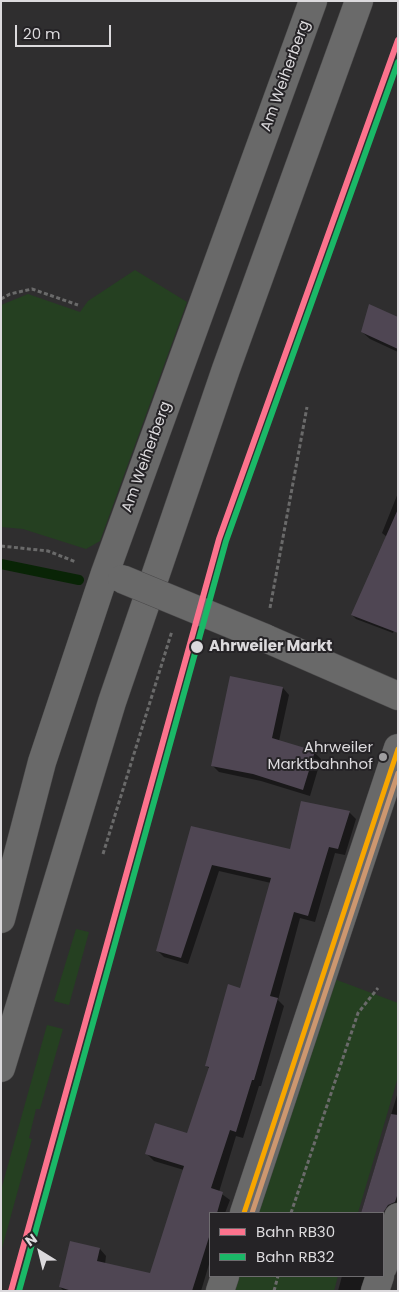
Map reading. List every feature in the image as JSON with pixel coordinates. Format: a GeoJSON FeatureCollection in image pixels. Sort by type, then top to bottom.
{"type":"FeatureCollection","features":[{"type":"Feature","properties":{"kind":"main road"},"geometry":{"type":"LineString","coordinates":[[1,1068],[112,702],[226,369],[359,1]]}},
{"type":"Feature","properties":{"kind":"street","name":"Am Weiherberg"},"geometry":{"type":"LineString","coordinates":[[1,919],[42,762],[113,576],[313,1]]}},
{"type":"Feature","properties":{"kind":"street"},"geometry":{"type":"LineString","coordinates":[[113,576],[265,638],[398,696]]}},
{"type":"Feature","properties":{"kind":"street"},"geometry":{"type":"LineString","coordinates":[[244,1212],[398,748]]}},
{"type":"Feature","properties":{"kind":"street"},"geometry":{"type":"LineString","coordinates":[[384,1264],[398,1217]]}},
{"type":"Feature","properties":{"kind":"street"},"geometry":{"type":"LineString","coordinates":[[220,1291],[225,1277]]}},
{"type":"Feature","properties":{"kind":"street"},"geometry":{"type":"LineString","coordinates":[[376,1291],[380,1277]]}},
{"type":"Feature","properties":{"kind":"path"},"geometry":{"type":"LineString","coordinates":[[1,299],[10,294],[32,289],[78,306]]}},
{"type":"Feature","properties":{"kind":"path"},"geometry":{"type":"LineString","coordinates":[[265,638],[307,407]]}},
{"type":"Feature","properties":{"kind":"path"},"geometry":{"type":"LineString","coordinates":[[1,546],[48,551],[113,576]]}},
{"type":"Feature","properties":{"kind":"path"},"geometry":{"type":"LineString","coordinates":[[103,854],[180,604]]}},
{"type":"Feature","properties":{"kind":"path"},"geometry":{"type":"LineString","coordinates":[[291,1212],[358,1013],[378,988]]}},
{"type":"Feature","properties":{"kind":"path"},"geometry":{"type":"LineString","coordinates":[[274,1291],[278,1277]]}},
{"type":"Feature","properties":{"kind":"green space"},"geometry":{"type":"Polygon","coordinates":[[[135,270],[187,302],[100,541],[86,549],[23,529],[1,527],[1,305],[28,294],[80,312],[88,301],[135,270]]]}},
{"type":"Feature","properties":{"kind":"green space"},"geometry":{"type":"Polygon","coordinates":[[[76,929],[89,932],[69,1005],[54,1001],[76,929]]]}},
{"type":"Feature","properties":{"kind":"green space"},"geometry":{"type":"Polygon","coordinates":[[[329,977],[398,1003],[398,1077],[358,1212],[255,1212],[329,977]]]}},
{"type":"Feature","properties":{"kind":"green space"},"geometry":{"type":"Polygon","coordinates":[[[47,1025],[63,1029],[40,1109],[36,1109],[29,1138],[32,1139],[1,1252],[1,1190],[47,1025]]]}},
{"type":"Feature","properties":{"kind":"green space"},"geometry":{"type":"Polygon","coordinates":[[[236,1277],[338,1277],[334,1291],[232,1291],[236,1277]]]}},
{"type":"Feature","properties":{"kind":"building"},"geometry":{"type":"Polygon","coordinates":[[[369,304],[398,317],[398,349],[361,332],[369,304]]]}},
{"type":"Feature","properties":{"kind":"building"},"geometry":{"type":"Polygon","coordinates":[[[398,509],[398,633],[351,615],[398,509]]]}},
{"type":"Feature","properties":{"kind":"building"},"geometry":{"type":"Polygon","coordinates":[[[230,676],[283,687],[272,738],[315,751],[303,790],[253,774],[211,766],[230,676]]]}},
{"type":"Feature","properties":{"kind":"building"},"geometry":{"type":"Polygon","coordinates":[[[301,801],[350,811],[338,849],[329,847],[308,916],[294,912],[270,996],[278,998],[254,1080],[252,1080],[236,1132],[230,1130],[211,1188],[223,1192],[217,1212],[209,1212],[209,1237],[192,1291],[72,1291],[59,1287],[70,1241],[100,1248],[97,1261],[150,1273],[184,1166],[145,1154],[155,1123],[187,1133],[209,1067],[205,1066],[228,984],[240,988],[271,878],[212,865],[181,958],[156,951],[191,826],[290,849],[301,801]]]}},
{"type":"Feature","properties":{"kind":"building"},"geometry":{"type":"Polygon","coordinates":[[[391,1114],[398,1115],[398,1193],[395,1202],[388,1205],[384,1212],[361,1212],[391,1114]]]}},
{"type":"Feature","properties":{"kind":"waterway"},"geometry":{"type":"LineString","coordinates":[[1,564],[79,580]]}},
{"type":"Feature","properties":{"kind":"rail line","name":"RB30"},"geometry":{"type":"LineString","coordinates":[[11,1291],[219,539],[398,40]]}},
{"type":"Feature","properties":{"kind":"rail line","name":"RB32"},"geometry":{"type":"LineString","coordinates":[[19,1291],[226,541],[398,62]]}},
{"type":"Feature","properties":{"kind":"transit line"},"geometry":{"type":"LineString","coordinates":[[244,1212],[398,749]]}},
{"type":"Feature","properties":{"kind":"transit line"},"geometry":{"type":"LineString","coordinates":[[252,1212],[398,773]]}},
{"type":"Feature","properties":{"kind":"place","name":"Ahrweiler Markt"},"geometry":{"type":"Point","coordinates":[197,647]}},
{"type":"Feature","properties":{"kind":"place","name":"Ahrweiler Marktbahnhof"},"geometry":{"type":"Point","coordinates":[383,757]}}]}
